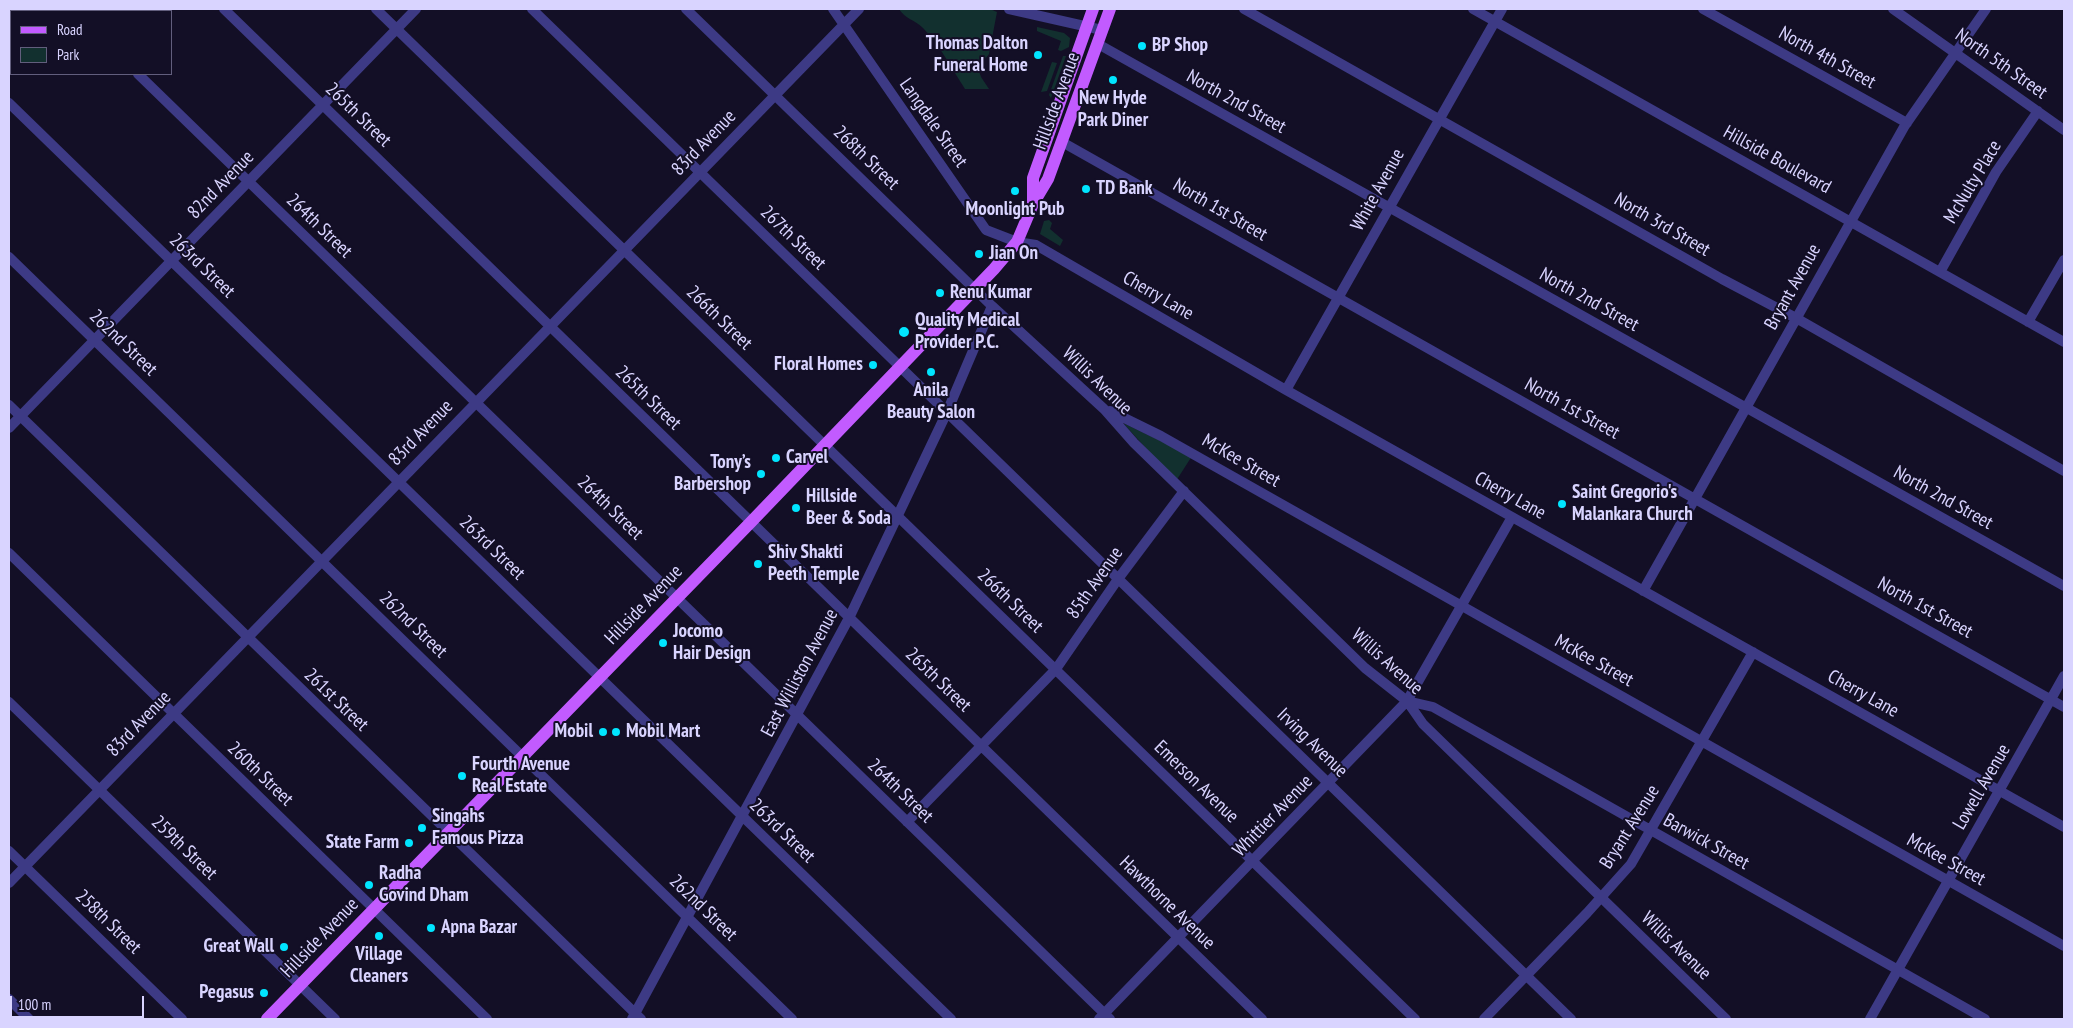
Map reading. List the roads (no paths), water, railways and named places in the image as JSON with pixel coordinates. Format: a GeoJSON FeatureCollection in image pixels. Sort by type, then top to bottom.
{"type":"FeatureCollection","features":[{"type":"Feature","properties":{"kind":"main road","name":"Hillside Avenue"},"geometry":{"type":"LineString","coordinates":[[1033,204],[1033,178],[1092,9]]}},
{"type":"Feature","properties":{"kind":"main road","name":"Hillside Avenue"},"geometry":{"type":"LineString","coordinates":[[267,1019],[751,522],[1017,242],[1033,204],[1048,179],[1106,20]]}},
{"type":"Feature","properties":{"kind":"street","name":"265th Street"},"geometry":{"type":"LineString","coordinates":[[224,9],[1048,812]]}},
{"type":"Feature","properties":{"kind":"street","name":"266th Street"},"geometry":{"type":"LineString","coordinates":[[376,9],[1039,653]]}},
{"type":"Feature","properties":{"kind":"street","name":"82nd Avenue"},"geometry":{"type":"LineString","coordinates":[[9,428],[416,9]]}},
{"type":"Feature","properties":{"kind":"street","name":"267th Street"},"geometry":{"type":"LineString","coordinates":[[532,9],[1030,493]]}},
{"type":"Feature","properties":{"kind":"street","name":"268th Street"},"geometry":{"type":"LineString","coordinates":[[686,9],[776,94],[1021,334]]}},
{"type":"Feature","properties":{"kind":"street","name":"Langdale Street"},"geometry":{"type":"LineString","coordinates":[[832,9],[986,230],[1017,242]]}},
{"type":"Feature","properties":{"kind":"street","name":"83rd Avenue"},"geometry":{"type":"LineString","coordinates":[[9,882],[859,9]]}},
{"type":"Feature","properties":{"kind":"street"},"geometry":{"type":"LineString","coordinates":[[1009,9],[1086,27],[1106,20],[1117,9]]}},
{"type":"Feature","properties":{"kind":"street","name":"North 3rd Street"},"geometry":{"type":"LineString","coordinates":[[1244,9],[1722,280],[1796,318],[2064,471]]}},
{"type":"Feature","properties":{"kind":"street","name":"Hillside Boulevard"},"geometry":{"type":"LineString","coordinates":[[1474,9],[2064,342]]}},
{"type":"Feature","properties":{"kind":"street","name":"White Avenue"},"geometry":{"type":"LineString","coordinates":[[1286,390],[1502,9]]}},
{"type":"Feature","properties":{"kind":"street","name":"North 4th Street"},"geometry":{"type":"LineString","coordinates":[[1704,9],[1907,123]]}},
{"type":"Feature","properties":{"kind":"street","name":"North 5th Street"},"geometry":{"type":"LineString","coordinates":[[1893,9],[2064,130]]}},
{"type":"Feature","properties":{"kind":"street","name":"Bryant Avenue"},"geometry":{"type":"LineString","coordinates":[[1643,591],[1907,123],[1986,9]]}},
{"type":"Feature","properties":{"kind":"street","name":"North 2nd Street"},"geometry":{"type":"LineString","coordinates":[[1098,44],[2064,586]]}},
{"type":"Feature","properties":{"kind":"street","name":"264th Street"},"geometry":{"type":"LineString","coordinates":[[139,75],[1057,968],[1104,1017]]}},
{"type":"Feature","properties":{"kind":"street","name":"263rd Street"},"geometry":{"type":"LineString","coordinates":[[9,102],[951,1019]]}},
{"type":"Feature","properties":{"kind":"street","name":"McNulty Place"},"geometry":{"type":"LineString","coordinates":[[1940,272],[1996,172],[2038,111]]}},
{"type":"Feature","properties":{"kind":"street","name":"North 1st Street"},"geometry":{"type":"LineString","coordinates":[[1062,142],[2064,707]]}},
{"type":"Feature","properties":{"kind":"street","name":"Cherry Lane"},"geometry":{"type":"LineString","coordinates":[[1017,242],[1036,245],[1286,390],[2064,827]]}},
{"type":"Feature","properties":{"kind":"street","name":"262nd Street"},"geometry":{"type":"LineString","coordinates":[[9,257],[792,1019]]}},
{"type":"Feature","properties":{"kind":"street"},"geometry":{"type":"LineString","coordinates":[[2028,322],[2064,260]]}},
{"type":"Feature","properties":{"kind":"street","name":"East Williston Avenue"},"geometry":{"type":"LineString","coordinates":[[636,1017],[687,917],[741,816],[798,716],[849,618],[947,412],[992,306]]}},
{"type":"Feature","properties":{"kind":"street","name":"Willis Avenue"},"geometry":{"type":"LineString","coordinates":[[1021,334],[1104,409],[1134,443],[1365,668],[1407,701],[1423,724],[1726,1019]]}},
{"type":"Feature","properties":{"kind":"street","name":"261st Street"},"geometry":{"type":"LineString","coordinates":[[9,405],[636,1017]]}},
{"type":"Feature","properties":{"kind":"street","name":"McKee Street"},"geometry":{"type":"LineString","coordinates":[[1104,409],[1162,436],[2064,946]]}},
{"type":"Feature","properties":{"kind":"street","name":"85th Avenue"},"geometry":{"type":"LineString","coordinates":[[907,822],[1056,669],[1118,579],[1184,491]]}},
{"type":"Feature","properties":{"kind":"street","name":"Irving Avenue"},"geometry":{"type":"LineString","coordinates":[[1030,493],[1571,1019]]}},
{"type":"Feature","properties":{"kind":"street","name":"Whittier Avenue"},"geometry":{"type":"LineString","coordinates":[[1104,1017],[1407,701],[1512,517]]}},
{"type":"Feature","properties":{"kind":"street","name":"260th Street"},"geometry":{"type":"LineString","coordinates":[[9,553],[487,1019]]}},
{"type":"Feature","properties":{"kind":"street","name":"Bryant Avenue"},"geometry":{"type":"LineString","coordinates":[[1484,1019],[1601,898],[1631,864],[1753,652]]}},
{"type":"Feature","properties":{"kind":"street","name":"Emerson Avenue"},"geometry":{"type":"LineString","coordinates":[[1039,653],[1415,1019]]}},
{"type":"Feature","properties":{"kind":"street","name":"Lowell Avenue"},"geometry":{"type":"LineString","coordinates":[[1870,1019],[2064,676]]}},
{"type":"Feature","properties":{"kind":"street","name":"Barwick Street"},"geometry":{"type":"LineString","coordinates":[[1407,701],[1433,707],[1985,1019]]}},
{"type":"Feature","properties":{"kind":"street","name":"259th Street"},"geometry":{"type":"LineString","coordinates":[[9,702],[335,1019]]}},
{"type":"Feature","properties":{"kind":"street","name":"Hawthorne Avenue"},"geometry":{"type":"LineString","coordinates":[[1048,812],[1262,1019]]}},
{"type":"Feature","properties":{"kind":"street","name":"258th Street"},"geometry":{"type":"LineString","coordinates":[[9,851],[182,1019]]}},
{"type":"Feature","properties":{"kind":"street"},"geometry":{"type":"LineString","coordinates":[[9,999],[30,1019]]}},
{"type":"Feature","properties":{"kind":"place","name":"BP Shop"},"geometry":{"type":"Point","coordinates":[1142,46]}},
{"type":"Feature","properties":{"kind":"place","name":"Thomas Dalton Funeral Home"},"geometry":{"type":"Point","coordinates":[1038,55]}},
{"type":"Feature","properties":{"kind":"place","name":"New Hyde Park Diner"},"geometry":{"type":"Point","coordinates":[1113,80]}},
{"type":"Feature","properties":{"kind":"place","name":"TD Bank"},"geometry":{"type":"Point","coordinates":[1086,189]}},
{"type":"Feature","properties":{"kind":"place","name":"Moonlight Pub"},"geometry":{"type":"Point","coordinates":[1015,191]}},
{"type":"Feature","properties":{"kind":"place","name":"Jian On"},"geometry":{"type":"Point","coordinates":[979,254]}},
{"type":"Feature","properties":{"kind":"place","name":"Renu Kumar"},"geometry":{"type":"Point","coordinates":[940,293]}},
{"type":"Feature","properties":{"kind":"place","name":"Quality Medical Provider P.C."},"geometry":{"type":"Point","coordinates":[904,332]}},
{"type":"Feature","properties":{"kind":"place","name":"Floral Homes"},"geometry":{"type":"Point","coordinates":[873,365]}},
{"type":"Feature","properties":{"kind":"place","name":"Anila Beauty Salon"},"geometry":{"type":"Point","coordinates":[931,372]}},
{"type":"Feature","properties":{"kind":"place","name":"Carvel"},"geometry":{"type":"Point","coordinates":[776,458]}},
{"type":"Feature","properties":{"kind":"place","name":"Tony’s Barbershop"},"geometry":{"type":"Point","coordinates":[761,474]}},
{"type":"Feature","properties":{"kind":"place","name":"Saint Gregorio's Malankara Church"},"geometry":{"type":"Point","coordinates":[1562,504]}},
{"type":"Feature","properties":{"kind":"place","name":"Hillside Beer & Soda"},"geometry":{"type":"Point","coordinates":[796,508]}},
{"type":"Feature","properties":{"kind":"place","name":"Shiv Shakti Peeth Temple"},"geometry":{"type":"Point","coordinates":[758,564]}},
{"type":"Feature","properties":{"kind":"place","name":"Jocomo Hair Design"},"geometry":{"type":"Point","coordinates":[663,643]}},
{"type":"Feature","properties":{"kind":"place","name":"Mobil"},"geometry":{"type":"Point","coordinates":[603,732]}},
{"type":"Feature","properties":{"kind":"place","name":"Mobil Mart"},"geometry":{"type":"Point","coordinates":[616,732]}},
{"type":"Feature","properties":{"kind":"place","name":"Fourth Avenue Real Estate"},"geometry":{"type":"Point","coordinates":[462,776]}},
{"type":"Feature","properties":{"kind":"place","name":"Singahs Famous Pizza"},"geometry":{"type":"Point","coordinates":[422,828]}},
{"type":"Feature","properties":{"kind":"place","name":"State Farm"},"geometry":{"type":"Point","coordinates":[409,843]}},
{"type":"Feature","properties":{"kind":"place","name":"Radha Govind Dham"},"geometry":{"type":"Point","coordinates":[369,885]}},
{"type":"Feature","properties":{"kind":"place","name":"Apna Bazar"},"geometry":{"type":"Point","coordinates":[431,928]}},
{"type":"Feature","properties":{"kind":"place","name":"Village Cleaners"},"geometry":{"type":"Point","coordinates":[379,936]}},
{"type":"Feature","properties":{"kind":"place","name":"Great Wall"},"geometry":{"type":"Point","coordinates":[284,947]}},
{"type":"Feature","properties":{"kind":"place","name":"Pegasus"},"geometry":{"type":"Point","coordinates":[264,993]}}]}
